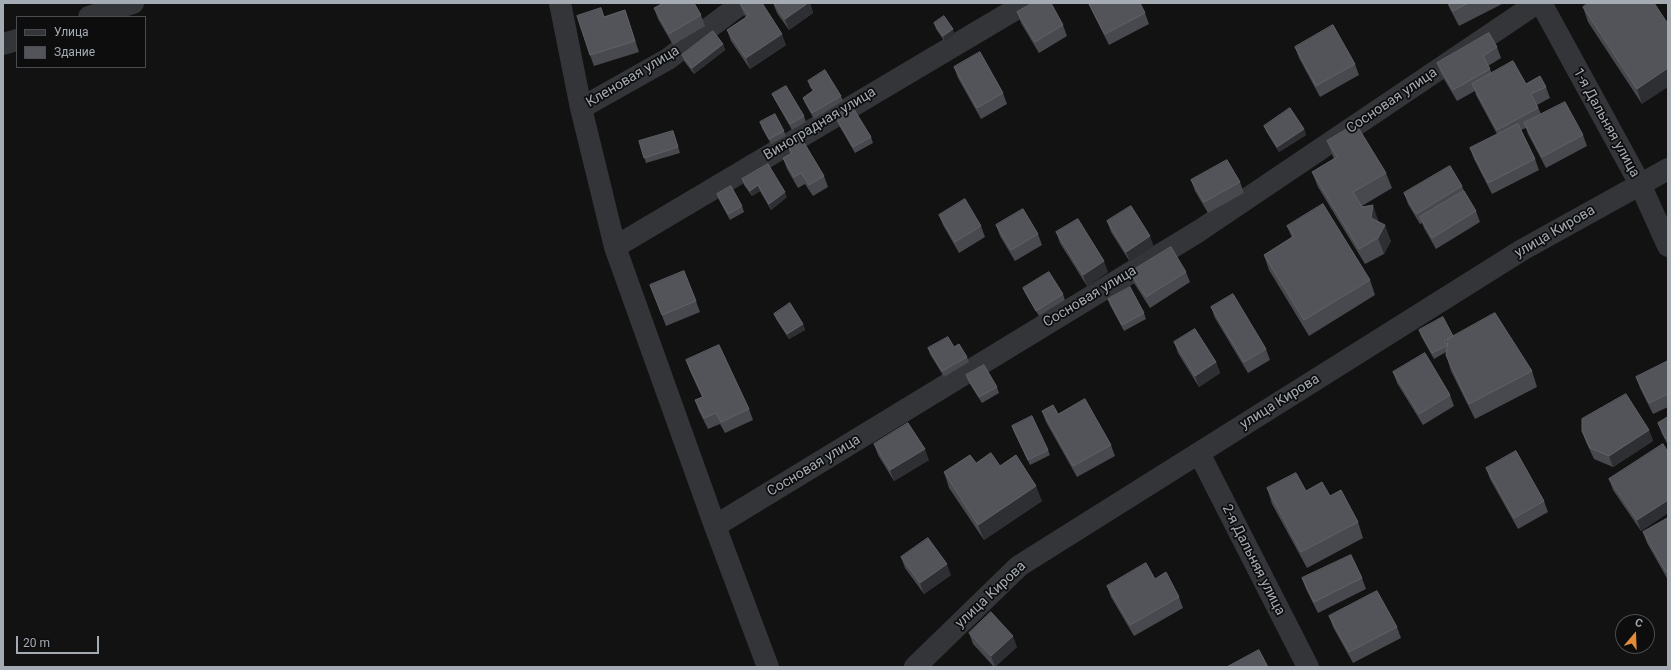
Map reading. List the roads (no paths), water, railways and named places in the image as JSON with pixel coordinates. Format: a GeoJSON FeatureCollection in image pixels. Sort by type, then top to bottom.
{"type":"FeatureCollection","features":[{"type":"Feature","properties":{"kind":"street"},"geometry":{"type":"LineString","coordinates":[[92,16],[133,3]]}},
{"type":"Feature","properties":{"kind":"street"},"geometry":{"type":"LineString","coordinates":[[560,3],[581,108],[615,247],[768,667]]}},
{"type":"Feature","properties":{"kind":"street","name":"Кленовая улица"},"geometry":{"type":"LineString","coordinates":[[581,108],[668,60],[742,3]]}},
{"type":"Feature","properties":{"kind":"street","name":"Виноградная улица"},"geometry":{"type":"LineString","coordinates":[[615,247],[1026,3]]}},
{"type":"Feature","properties":{"kind":"street","name":"Сосновая улица"},"geometry":{"type":"LineString","coordinates":[[716,526],[1199,231],[1537,3]]}},
{"type":"Feature","properties":{"kind":"street","name":"1-я Дальняя улица"},"geometry":{"type":"LineString","coordinates":[[1540,3],[1640,184],[1668,246]]}},
{"type":"Feature","properties":{"kind":"street"},"geometry":{"type":"LineString","coordinates":[[3,44],[16,40]]}},
{"type":"Feature","properties":{"kind":"street","name":"улица Кирова"},"geometry":{"type":"LineString","coordinates":[[915,667],[1019,566],[1522,250],[1668,169]]}},
{"type":"Feature","properties":{"kind":"street","name":"2-я Дальняя улица"},"geometry":{"type":"LineString","coordinates":[[1199,453],[1308,667]]}}]}
